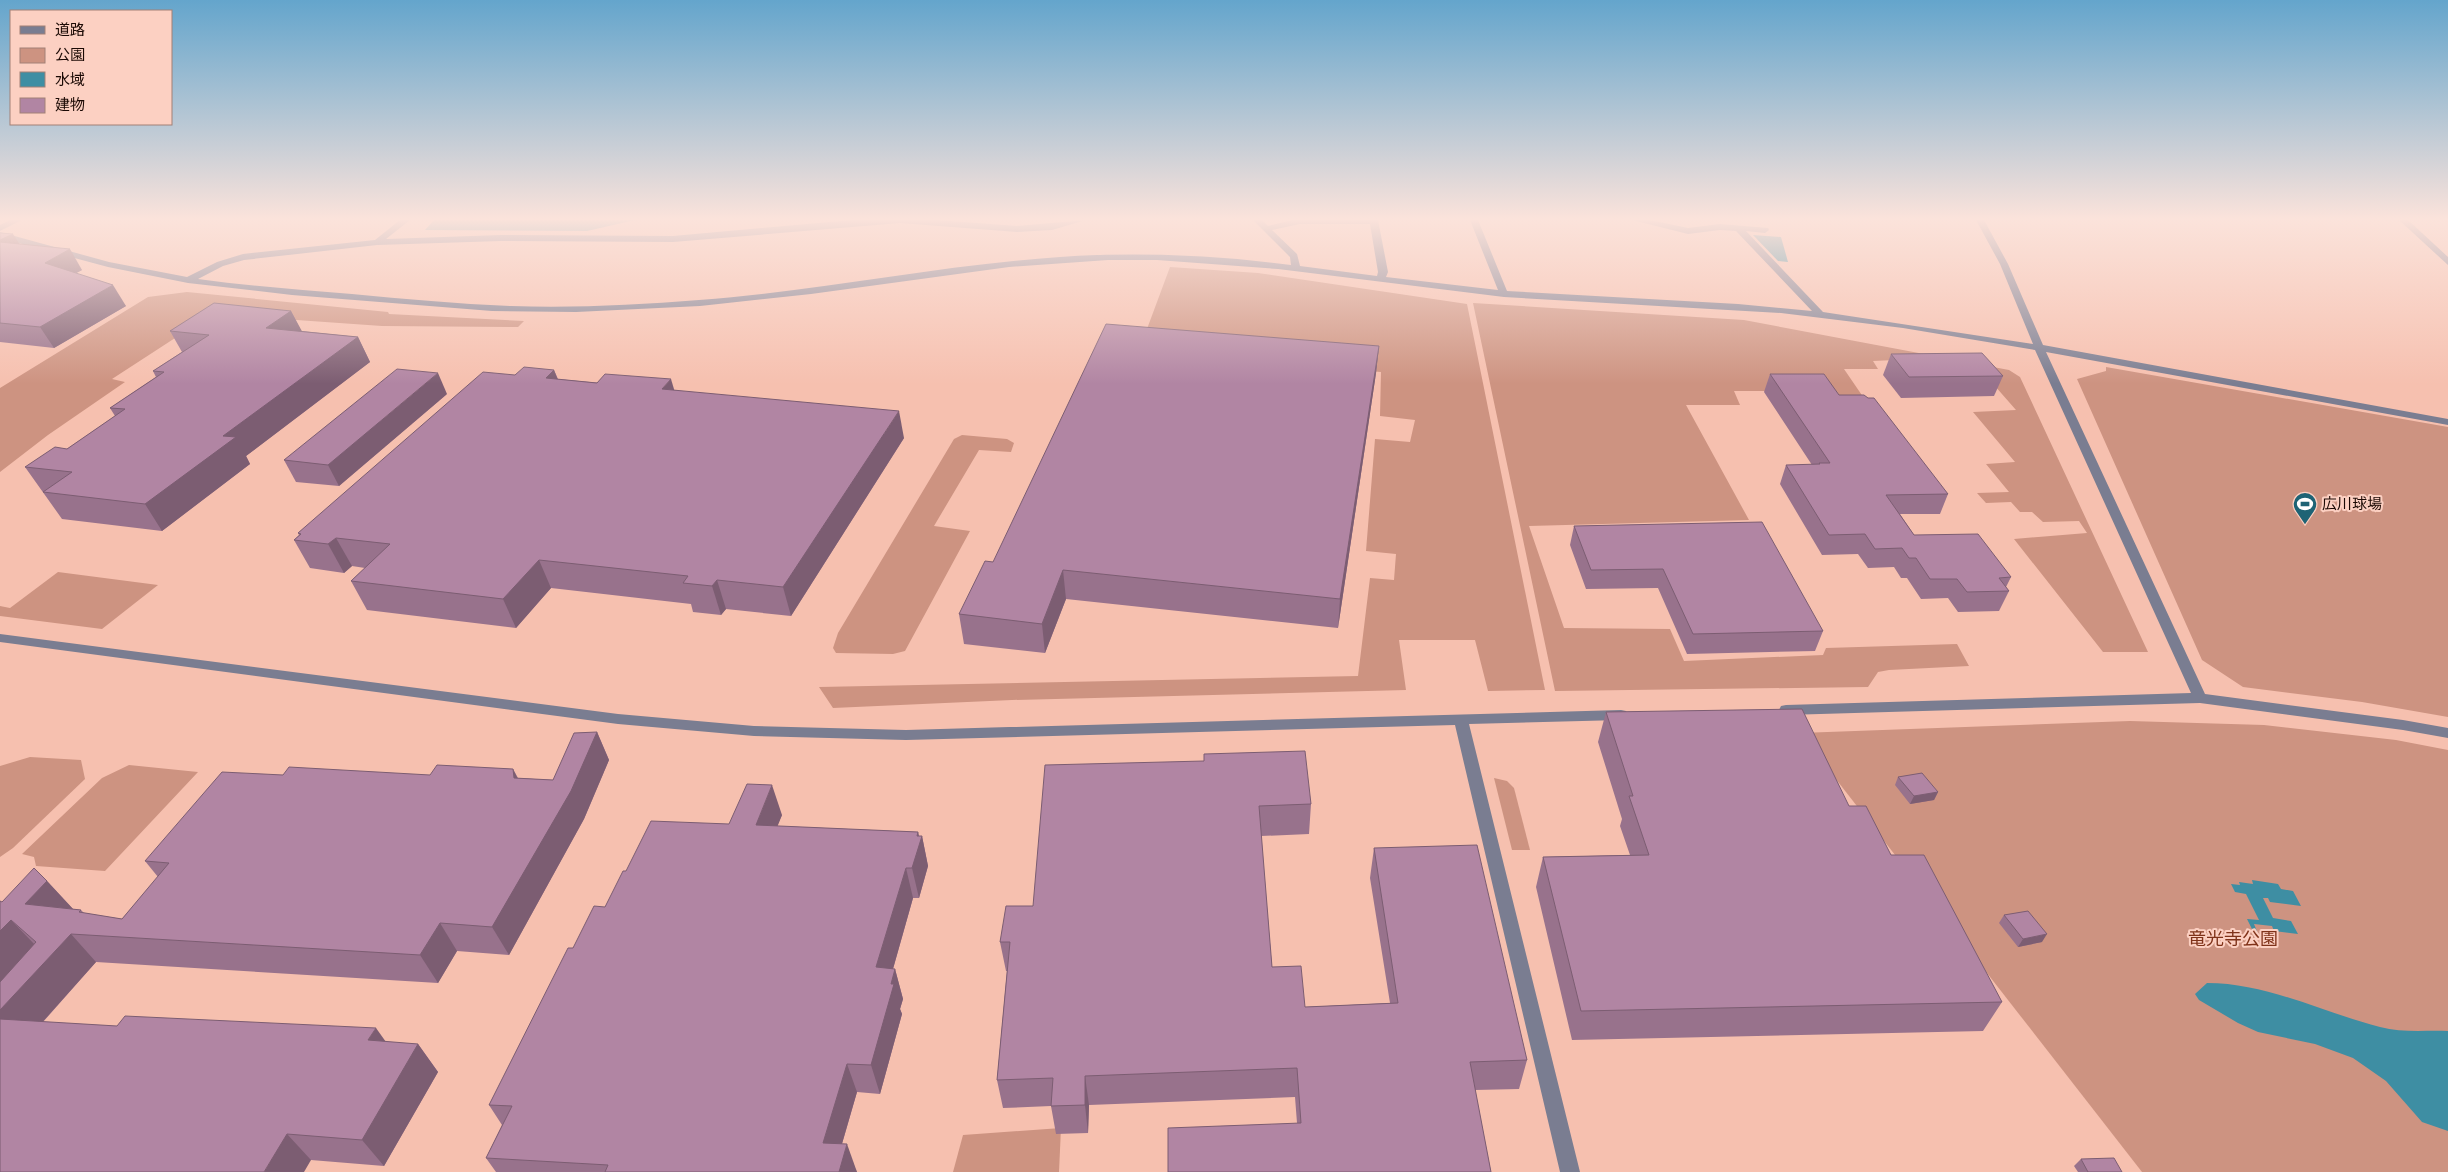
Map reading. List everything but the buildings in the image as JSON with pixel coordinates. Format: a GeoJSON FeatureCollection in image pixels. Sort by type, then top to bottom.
{"type":"FeatureCollection","features":[{"type":"Feature","properties":{"kind":"street"},"geometry":{"type":"LineString","coordinates":[[155,275],[259,289],[446,306],[520,309],[636,308],[761,298],[943,275]]}},
{"type":"Feature","properties":{"kind":"street"},"geometry":{"type":"LineString","coordinates":[[188,280],[199,275]]}},
{"type":"Feature","properties":{"kind":"street"},"geometry":{"type":"LineString","coordinates":[[1346,275],[1504,294],[1710,304],[1820,314],[2039,347],[2448,422]]}},
{"type":"Feature","properties":{"kind":"street"},"geometry":{"type":"LineString","coordinates":[[1380,280],[1382,275]]}},
{"type":"Feature","properties":{"kind":"street"},"geometry":{"type":"LineString","coordinates":[[1496,275],[1504,294]]}},
{"type":"Feature","properties":{"kind":"street"},"geometry":{"type":"LineString","coordinates":[[1783,275],[1820,314]]}},
{"type":"Feature","properties":{"kind":"street"},"geometry":{"type":"LineString","coordinates":[[2009,275],[2039,347],[2200,698]]}},
{"type":"Feature","properties":{"kind":"street"},"geometry":{"type":"LineString","coordinates":[[0,638],[609,718],[754,731],[906,734],[1637,715]]}},
{"type":"Feature","properties":{"kind":"street"},"geometry":{"type":"LineString","coordinates":[[1775,710],[2200,698],[2403,725],[2448,733]]}},
{"type":"Feature","properties":{"kind":"street"},"geometry":{"type":"LineString","coordinates":[[1461,720],[1570,1172]]}},
{"type":"Feature","properties":{"kind":"green space"},"geometry":{"type":"Polygon","coordinates":[[[1167,275],[1269,275],[1467,304],[1545,690],[1488,691],[1475,640],[1399,640],[1406,690],[1012,700],[833,708],[819,687],[1358,676],[1370,578],[1394,580],[1396,554],[1366,551],[1375,439],[1410,442],[1415,420],[1380,416],[1381,372],[1173,354],[1144,337],[1167,275]]]}},
{"type":"Feature","properties":{"kind":"green space"},"geometry":{"type":"Polygon","coordinates":[[[187,292],[388,312],[389,314],[524,321],[518,327],[382,326],[212,314],[112,379],[125,382],[48,435],[0,472],[0,388],[148,297],[187,292]]]}},
{"type":"Feature","properties":{"kind":"green space"},"geometry":{"type":"Polygon","coordinates":[[[1473,303],[1744,320],[2009,370],[2020,377],[2148,652],[2103,652],[2014,539],[2087,533],[2079,521],[2043,522],[2032,512],[2020,512],[2011,502],[1986,503],[1977,493],[2009,492],[1986,464],[2015,462],[1973,412],[2016,410],[1980,369],[1916,359],[1873,361],[1878,369],[1844,369],[1870,407],[1821,391],[1734,391],[1740,405],[1686,405],[1749,520],[1529,526],[1564,628],[1670,629],[1684,661],[1823,655],[1826,648],[1957,644],[1969,666],[1878,672],[1868,687],[1555,691],[1473,303]]]}},
{"type":"Feature","properties":{"kind":"green space","name":"広川球場"},"geometry":{"type":"Polygon","coordinates":[[[2106,367],[2448,427],[2448,717],[2362,702],[2243,687],[2202,660],[2077,379],[2106,371],[2106,367]]]}},
{"type":"Feature","properties":{"kind":"green space"},"geometry":{"type":"Polygon","coordinates":[[[962,435],[1007,439],[1014,443],[1011,452],[979,450],[934,526],[970,531],[905,651],[893,654],[836,653],[833,648],[838,633],[954,439],[962,435]]]}},
{"type":"Feature","properties":{"kind":"green space"},"geometry":{"type":"Polygon","coordinates":[[[58,572],[158,585],[102,629],[0,616],[0,606],[10,608],[58,572]]]}},
{"type":"Feature","properties":{"kind":"green space","name":"竜光寺公園"},"geometry":{"type":"Polygon","coordinates":[[[2130,721],[2264,725],[2396,740],[2448,750],[2448,1172],[2142,1172],[1800,733],[2130,721]]]}},
{"type":"Feature","properties":{"kind":"green space"},"geometry":{"type":"Polygon","coordinates":[[[30,757],[81,760],[85,779],[13,848],[0,857],[0,766],[30,757]]]}},
{"type":"Feature","properties":{"kind":"green space"},"geometry":{"type":"Polygon","coordinates":[[[129,765],[198,772],[105,871],[36,866],[34,857],[22,854],[102,778],[129,765]]]}},
{"type":"Feature","properties":{"kind":"green space"},"geometry":{"type":"Polygon","coordinates":[[[1494,778],[1507,781],[1514,788],[1530,850],[1512,850],[1494,778]]]}},
{"type":"Feature","properties":{"kind":"green space"},"geometry":{"type":"Polygon","coordinates":[[[1061,1128],[1059,1172],[953,1172],[963,1135],[1061,1128]]]}},
{"type":"Feature","properties":{"kind":"water"},"geometry":{"type":"Polygon","coordinates":[[[2252,880],[2278,884],[2281,889],[2293,891],[2301,906],[2270,902],[2268,898],[2263,898],[2273,918],[2291,921],[2298,934],[2274,931],[2272,926],[2254,924],[2258,934],[2254,933],[2247,919],[2259,920],[2246,894],[2235,892],[2231,884],[2240,885],[2239,882],[2253,884],[2252,880]]]}},
{"type":"Feature","properties":{"kind":"water"},"geometry":{"type":"Polygon","coordinates":[[[2207,983],[2229,984],[2273,993],[2388,1029],[2448,1031],[2448,1131],[2422,1122],[2386,1081],[2353,1058],[2315,1044],[2258,1032],[2238,1023],[2199,1000],[2195,994],[2207,983]]]}},
{"type":"Feature","properties":{"kind":"place","name":"広川球場"},"geometry":{"type":"Point","coordinates":[2305,525]}}]}
